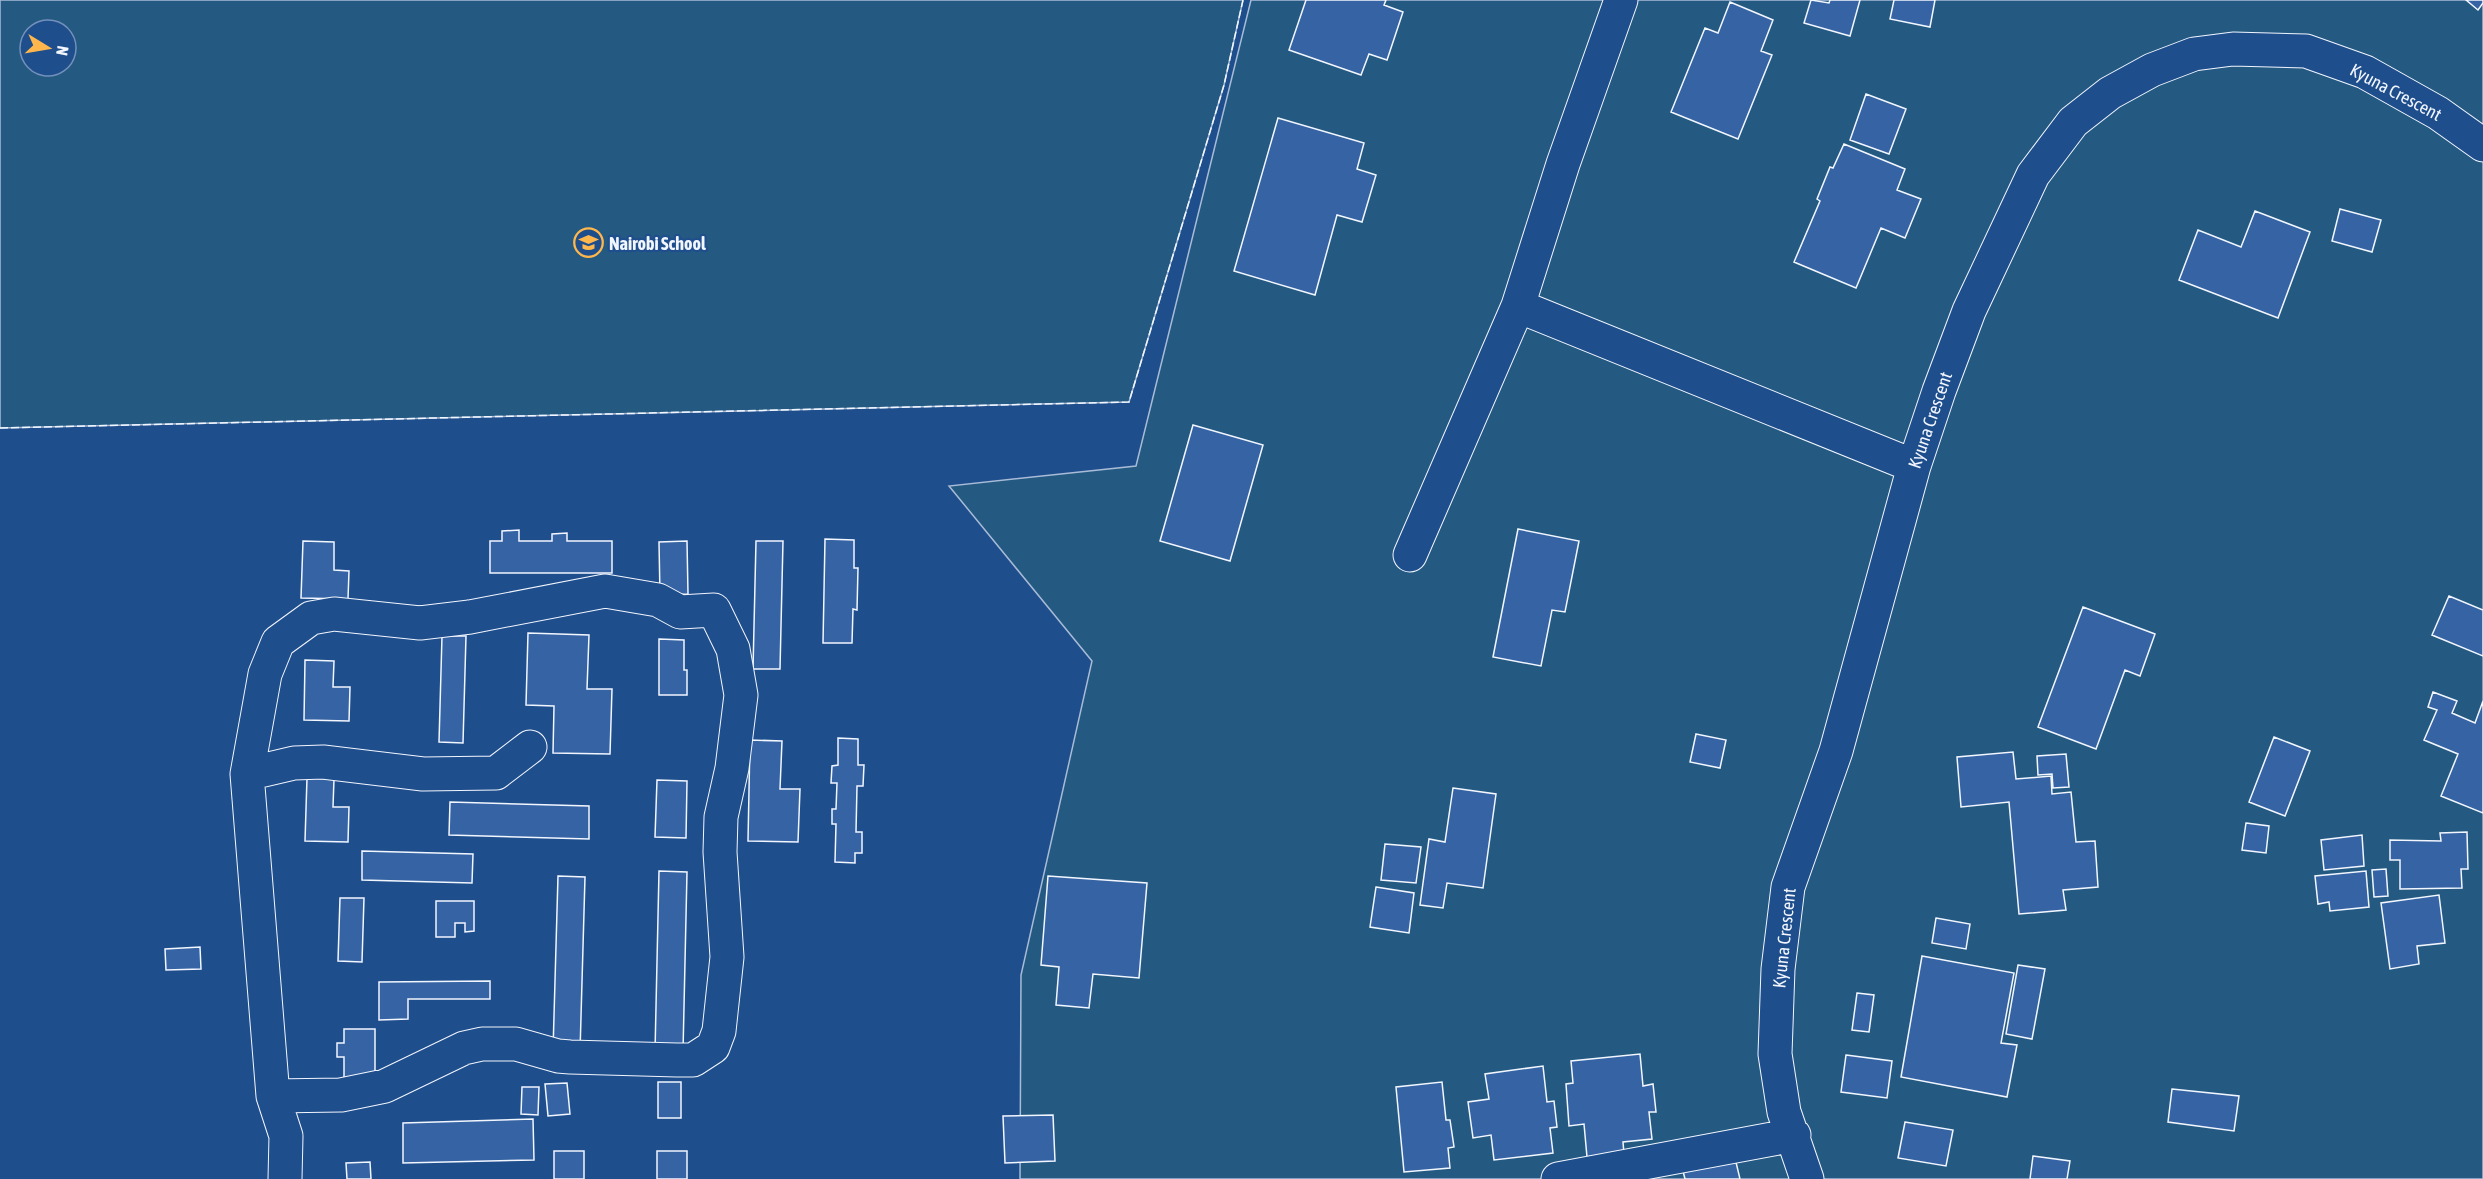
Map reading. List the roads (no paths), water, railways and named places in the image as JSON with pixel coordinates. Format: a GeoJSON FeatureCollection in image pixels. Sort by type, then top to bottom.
{"type":"FeatureCollection","features":[{"type":"Feature","properties":{"kind":"street"},"geometry":{"type":"LineString","coordinates":[[1410,555],[1518,306],[1563,164],[1621,0]]}},
{"type":"Feature","properties":{"kind":"street","name":"Kyuna Crescent"},"geometry":{"type":"LineString","coordinates":[[1807,1179],[1784,1112],[1775,1054],[1778,969],[1788,887],[1836,751],[1914,466],[1969,311],[2033,176],[2073,122],[2110,93],[2152,70],[2194,54],[2233,49],[2306,51],[2365,72],[2438,113],[2483,145]]}},
{"type":"Feature","properties":{"kind":"street"},"geometry":{"type":"LineString","coordinates":[[1518,306],[1914,466]]}},
{"type":"Feature","properties":{"kind":"street"},"geometry":{"type":"LineString","coordinates":[[273,1096],[341,1095],[385,1086],[464,1048],[482,1044],[516,1044],[558,1056],[570,1057],[677,1060],[693,1060],[713,1047],[719,1031],[727,957],[720,852],[721,817],[737,740],[741,695],[733,649],[714,610],[680,612],[658,600],[604,591],[470,617],[420,623],[384,617],[334,614],[311,618],[278,642],[265,674],[247,774],[273,1096],[286,1136],[285,1179]]}},
{"type":"Feature","properties":{"kind":"street"},"geometry":{"type":"LineString","coordinates":[[247,774],[294,763],[323,762],[423,774],[496,773],[530,747]]}},
{"type":"Feature","properties":{"kind":"street"},"geometry":{"type":"LineString","coordinates":[[1558,1179],[1794,1136]]}},
{"type":"Feature","properties":{"kind":"place","name":"Nairobi School"},"geometry":{"type":"Point","coordinates":[588,243]}}]}
